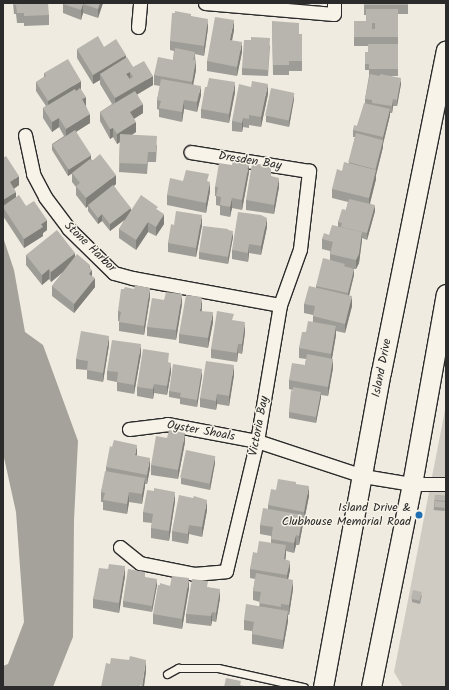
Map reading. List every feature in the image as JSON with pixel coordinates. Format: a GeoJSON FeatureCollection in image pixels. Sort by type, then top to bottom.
{"type":"FeatureCollection","features":[{"type":"Feature","properties":{"kind":"main road","name":"Island Drive"},"geometry":{"type":"LineString","coordinates":[[323,687],[381,372],[446,50]]}},
{"type":"Feature","properties":{"kind":"main road"},"geometry":{"type":"LineString","coordinates":[[371,687],[412,484],[446,294]]}},
{"type":"Feature","properties":{"kind":"street"},"geometry":{"type":"LineString","coordinates":[[138,27],[140,3]]}},
{"type":"Feature","properties":{"kind":"street"},"geometry":{"type":"LineString","coordinates":[[205,3],[334,9]]}},
{"type":"Feature","properties":{"kind":"street","name":"Stone Harbor"},"geometry":{"type":"LineString","coordinates":[[25,135],[33,174],[45,197],[68,228],[114,273],[133,278],[280,305]]}},
{"type":"Feature","properties":{"kind":"street","name":"Dresden Bay"},"geometry":{"type":"LineString","coordinates":[[191,152],[309,171]]}},
{"type":"Feature","properties":{"kind":"street","name":"Victoria Bay"},"geometry":{"type":"LineString","coordinates":[[120,548],[140,563],[194,574],[226,571],[257,441],[280,305],[300,249],[309,171]]}},
{"type":"Feature","properties":{"kind":"street","name":"Oyster Shoals"},"geometry":{"type":"LineString","coordinates":[[129,429],[167,424],[257,441],[363,476],[412,484],[446,484]]}},
{"type":"Feature","properties":{"kind":"lane"},"geometry":{"type":"LineString","coordinates":[[167,674],[178,668],[218,668],[304,687]]}},
{"type":"Feature","properties":{"kind":"shaded area"},"geometry":{"type":"Polygon","coordinates":[[[3,237],[14,270],[25,332],[43,345],[78,441],[74,520],[73,637],[53,687],[3,687],[3,666],[8,664],[24,622],[16,512],[3,453],[3,237]]]}},
{"type":"Feature","properties":{"kind":"shaded area"},"geometry":{"type":"Polygon","coordinates":[[[446,405],[446,687],[403,687],[394,672],[446,405]]]}},
{"type":"Feature","properties":{"kind":"building"},"geometry":{"type":"Polygon","coordinates":[[[14,3],[48,3],[49,15],[24,16],[24,13],[17,13],[16,5],[14,5],[14,3]]]}},
{"type":"Feature","properties":{"kind":"building"},"geometry":{"type":"Polygon","coordinates":[[[63,3],[100,3],[98,9],[83,4],[81,10],[63,3]]]}},
{"type":"Feature","properties":{"kind":"building"},"geometry":{"type":"Polygon","coordinates":[[[364,3],[408,3],[408,5],[364,5],[364,3]]]}},
{"type":"Feature","properties":{"kind":"building"},"geometry":{"type":"Polygon","coordinates":[[[366,9],[398,9],[398,37],[354,37],[354,21],[366,21],[366,9]],[[372,23],[372,29],[375,29],[375,23],[372,23]]]}},
{"type":"Feature","properties":{"kind":"building"},"geometry":{"type":"Polygon","coordinates":[[[175,11],[208,19],[204,46],[170,41],[172,13],[175,13],[175,11]]]}},
{"type":"Feature","properties":{"kind":"building"},"geometry":{"type":"Polygon","coordinates":[[[215,17],[234,20],[230,40],[242,42],[237,67],[207,61],[215,17]]]}},
{"type":"Feature","properties":{"kind":"building"},"geometry":{"type":"Polygon","coordinates":[[[272,21],[299,23],[299,34],[302,34],[302,61],[289,61],[289,65],[273,65],[272,21]]]}},
{"type":"Feature","properties":{"kind":"building"},"geometry":{"type":"Polygon","coordinates":[[[98,36],[104,47],[116,39],[126,55],[93,75],[77,49],[98,36]]]}},
{"type":"Feature","properties":{"kind":"building"},"geometry":{"type":"Polygon","coordinates":[[[251,37],[270,38],[268,70],[242,68],[244,40],[251,40],[251,37]]]}},
{"type":"Feature","properties":{"kind":"building"},"geometry":{"type":"Polygon","coordinates":[[[368,44],[398,44],[398,69],[369,69],[369,64],[365,64],[365,52],[368,52],[368,44]]]}},
{"type":"Feature","properties":{"kind":"building"},"geometry":{"type":"Polygon","coordinates":[[[175,48],[195,52],[193,60],[196,60],[192,82],[154,75],[158,57],[173,60],[175,48]]]}},
{"type":"Feature","properties":{"kind":"building"},"geometry":{"type":"Polygon","coordinates":[[[127,57],[133,67],[144,61],[153,76],[115,98],[100,74],[127,57]],[[130,72],[126,74],[130,79],[133,77],[130,72]]]}},
{"type":"Feature","properties":{"kind":"building"},"geometry":{"type":"Polygon","coordinates":[[[68,59],[81,81],[48,101],[36,82],[46,76],[44,73],[68,59]]]}},
{"type":"Feature","properties":{"kind":"building"},"geometry":{"type":"Polygon","coordinates":[[[370,74],[380,76],[380,74],[401,78],[397,100],[393,99],[392,106],[372,103],[372,100],[365,99],[370,74]]]}},
{"type":"Feature","properties":{"kind":"building"},"geometry":{"type":"Polygon","coordinates":[[[209,78],[235,82],[229,114],[201,109],[205,87],[207,87],[209,78]]]}},
{"type":"Feature","properties":{"kind":"building"},"geometry":{"type":"Polygon","coordinates":[[[161,79],[201,86],[197,102],[184,100],[182,112],[159,108],[161,101],[157,100],[161,79]]]}},
{"type":"Feature","properties":{"kind":"building"},"geometry":{"type":"Polygon","coordinates":[[[252,81],[268,84],[261,117],[249,115],[249,119],[243,118],[242,123],[232,121],[239,84],[251,87],[252,81]]]}},
{"type":"Feature","properties":{"kind":"building"},"geometry":{"type":"Polygon","coordinates":[[[80,88],[86,97],[82,99],[90,114],[66,129],[59,118],[52,122],[43,108],[75,89],[76,91],[80,88]]]}},
{"type":"Feature","properties":{"kind":"building"},"geometry":{"type":"Polygon","coordinates":[[[271,88],[294,93],[289,120],[265,115],[271,88]]]}},
{"type":"Feature","properties":{"kind":"building"},"geometry":{"type":"Polygon","coordinates":[[[135,91],[143,104],[130,112],[136,122],[117,134],[113,128],[110,129],[100,112],[135,91]]]}},
{"type":"Feature","properties":{"kind":"building"},"geometry":{"type":"Polygon","coordinates":[[[364,103],[390,109],[383,137],[353,130],[354,125],[357,126],[364,103]]]}},
{"type":"Feature","properties":{"kind":"building"},"geometry":{"type":"Polygon","coordinates":[[[75,130],[91,155],[69,170],[52,145],[75,130]]]}},
{"type":"Feature","properties":{"kind":"building"},"geometry":{"type":"Polygon","coordinates":[[[356,133],[383,140],[375,169],[348,162],[356,133]]]}},
{"type":"Feature","properties":{"kind":"building"},"geometry":{"type":"Polygon","coordinates":[[[120,134],[157,136],[156,152],[148,152],[147,164],[119,163],[120,134]]]}},
{"type":"Feature","properties":{"kind":"building"},"geometry":{"type":"Polygon","coordinates":[[[100,154],[116,175],[86,198],[76,186],[80,183],[72,173],[90,159],[92,161],[100,154]]]}},
{"type":"Feature","properties":{"kind":"building"},"geometry":{"type":"Polygon","coordinates":[[[6,156],[19,176],[10,182],[16,192],[3,200],[3,158],[6,156]]]}},
{"type":"Feature","properties":{"kind":"building"},"geometry":{"type":"Polygon","coordinates":[[[233,159],[249,163],[242,200],[232,198],[230,207],[220,205],[221,197],[216,196],[218,187],[215,187],[219,163],[232,165],[233,159]]]}},
{"type":"Feature","properties":{"kind":"building"},"geometry":{"type":"Polygon","coordinates":[[[344,162],[376,170],[369,198],[332,189],[337,169],[342,171],[344,162]]]}},
{"type":"Feature","properties":{"kind":"building"},"geometry":{"type":"Polygon","coordinates":[[[252,163],[271,166],[271,176],[279,178],[274,205],[246,200],[252,163]]]}},
{"type":"Feature","properties":{"kind":"building"},"geometry":{"type":"Polygon","coordinates":[[[186,170],[209,174],[207,181],[210,182],[206,203],[167,195],[170,178],[183,181],[186,170]]]}},
{"type":"Feature","properties":{"kind":"building"},"geometry":{"type":"Polygon","coordinates":[[[113,185],[131,208],[110,224],[102,214],[98,218],[88,205],[113,185]]]}},
{"type":"Feature","properties":{"kind":"building"},"geometry":{"type":"Polygon","coordinates":[[[19,195],[26,206],[34,201],[47,220],[41,224],[43,227],[24,239],[3,207],[19,195]]]}},
{"type":"Feature","properties":{"kind":"building"},"geometry":{"type":"Polygon","coordinates":[[[141,195],[158,207],[156,209],[164,214],[156,227],[148,222],[136,240],[119,229],[141,195]]]}},
{"type":"Feature","properties":{"kind":"building"},"geometry":{"type":"Polygon","coordinates":[[[349,199],[375,205],[367,233],[341,227],[342,223],[338,222],[342,209],[346,210],[349,199]]]}},
{"type":"Feature","properties":{"kind":"building"},"geometry":{"type":"Polygon","coordinates":[[[176,211],[202,215],[196,248],[168,243],[171,224],[174,225],[176,211]]]}},
{"type":"Feature","properties":{"kind":"building"},"geometry":{"type":"Polygon","coordinates":[[[238,212],[261,215],[267,218],[261,246],[249,244],[248,253],[232,250],[238,212]]]}},
{"type":"Feature","properties":{"kind":"building"},"geometry":{"type":"Polygon","coordinates":[[[332,225],[362,232],[359,254],[356,260],[330,254],[333,242],[322,239],[324,233],[329,235],[332,225]]]}},
{"type":"Feature","properties":{"kind":"building"},"geometry":{"type":"Polygon","coordinates":[[[203,226],[233,231],[228,257],[199,252],[203,226]]]}},
{"type":"Feature","properties":{"kind":"building"},"geometry":{"type":"Polygon","coordinates":[[[57,230],[75,253],[51,272],[49,269],[42,275],[26,255],[57,230]]]}},
{"type":"Feature","properties":{"kind":"building"},"geometry":{"type":"Polygon","coordinates":[[[77,254],[90,265],[89,267],[92,270],[89,274],[95,278],[74,304],[52,286],[77,254]]]}},
{"type":"Feature","properties":{"kind":"building"},"geometry":{"type":"Polygon","coordinates":[[[323,258],[345,264],[344,266],[354,269],[348,293],[316,286],[323,258]]]}},
{"type":"Feature","properties":{"kind":"building"},"geometry":{"type":"Polygon","coordinates":[[[135,285],[150,288],[144,326],[119,322],[121,312],[118,311],[121,289],[124,289],[125,287],[134,289],[135,285]]]}},
{"type":"Feature","properties":{"kind":"building"},"geometry":{"type":"Polygon","coordinates":[[[309,286],[352,296],[345,324],[313,316],[315,306],[304,304],[309,286]]]}},
{"type":"Feature","properties":{"kind":"building"},"geometry":{"type":"Polygon","coordinates":[[[166,292],[182,294],[176,330],[147,327],[152,298],[164,300],[166,292]]]}},
{"type":"Feature","properties":{"kind":"building"},"geometry":{"type":"Polygon","coordinates":[[[186,295],[202,297],[200,311],[213,312],[208,338],[179,334],[186,295]]]}},
{"type":"Feature","properties":{"kind":"building"},"geometry":{"type":"Polygon","coordinates":[[[217,311],[234,314],[232,320],[245,322],[242,344],[238,344],[237,353],[211,349],[217,311]]]}},
{"type":"Feature","properties":{"kind":"building"},"geometry":{"type":"Polygon","coordinates":[[[308,321],[336,326],[331,354],[299,348],[302,332],[306,332],[308,321]]]}},
{"type":"Feature","properties":{"kind":"building"},"geometry":{"type":"Polygon","coordinates":[[[81,331],[109,336],[103,373],[87,370],[88,361],[76,359],[81,331]]]}},
{"type":"Feature","properties":{"kind":"building"},"geometry":{"type":"Polygon","coordinates":[[[112,340],[141,344],[134,385],[117,382],[118,372],[107,371],[112,340]]]}},
{"type":"Feature","properties":{"kind":"building"},"geometry":{"type":"Polygon","coordinates":[[[143,349],[169,353],[168,362],[171,363],[167,386],[154,384],[153,389],[137,387],[143,349]]]}},
{"type":"Feature","properties":{"kind":"building"},"geometry":{"type":"Polygon","coordinates":[[[307,354],[333,359],[328,387],[289,380],[292,363],[305,365],[307,354]]]}},
{"type":"Feature","properties":{"kind":"building"},"geometry":{"type":"Polygon","coordinates":[[[206,361],[234,365],[229,396],[217,394],[216,401],[200,398],[206,361]]]}},
{"type":"Feature","properties":{"kind":"building"},"geometry":{"type":"Polygon","coordinates":[[[173,364],[202,369],[197,400],[180,397],[181,393],[169,391],[173,364]]]}},
{"type":"Feature","properties":{"kind":"building"},"geometry":{"type":"Polygon","coordinates":[[[293,387],[321,392],[316,417],[289,412],[291,390],[293,391],[293,387]]]}},
{"type":"Feature","properties":{"kind":"building"},"geometry":{"type":"Polygon","coordinates":[[[169,430],[185,433],[178,470],[151,465],[156,436],[167,438],[169,430]]]}},
{"type":"Feature","properties":{"kind":"building"},"geometry":{"type":"Polygon","coordinates":[[[114,440],[137,445],[135,455],[150,458],[147,475],[106,467],[110,446],[112,447],[114,440]]]}},
{"type":"Feature","properties":{"kind":"building"},"geometry":{"type":"Polygon","coordinates":[[[186,450],[215,456],[210,484],[180,477],[186,450]]]}},
{"type":"Feature","properties":{"kind":"building"},"geometry":{"type":"Polygon","coordinates":[[[105,471],[145,478],[142,494],[129,492],[127,504],[103,500],[105,493],[101,492],[105,471]]]}},
{"type":"Feature","properties":{"kind":"building"},"geometry":{"type":"Polygon","coordinates":[[[278,479],[309,486],[304,512],[268,505],[271,489],[276,490],[278,479]]]}},
{"type":"Feature","properties":{"kind":"building"},"geometry":{"type":"Polygon","coordinates":[[[154,488],[175,492],[169,531],[151,528],[153,514],[143,512],[147,490],[154,491],[154,488]]]}},
{"type":"Feature","properties":{"kind":"building"},"geometry":{"type":"Polygon","coordinates":[[[179,495],[193,498],[194,496],[207,500],[202,527],[189,525],[188,534],[172,531],[179,495]]]}},
{"type":"Feature","properties":{"kind":"building"},"geometry":{"type":"Polygon","coordinates":[[[435,495],[446,496],[446,501],[435,500],[435,495]]]}},
{"type":"Feature","properties":{"kind":"building"},"geometry":{"type":"Polygon","coordinates":[[[435,501],[446,502],[445,508],[434,507],[435,501]]]}},
{"type":"Feature","properties":{"kind":"building"},"geometry":{"type":"Polygon","coordinates":[[[263,508],[303,515],[299,536],[296,535],[294,543],[271,539],[273,527],[260,525],[263,508]]]}},
{"type":"Feature","properties":{"kind":"building"},"geometry":{"type":"Polygon","coordinates":[[[259,541],[286,545],[284,559],[290,561],[287,575],[250,569],[253,552],[257,553],[259,541]]]}},
{"type":"Feature","properties":{"kind":"building"},"geometry":{"type":"Polygon","coordinates":[[[109,564],[125,566],[119,603],[93,599],[99,568],[108,569],[109,564]]]}},
{"type":"Feature","properties":{"kind":"building"},"geometry":{"type":"Polygon","coordinates":[[[128,569],[145,572],[145,577],[157,579],[152,606],[123,601],[128,569]]]}},
{"type":"Feature","properties":{"kind":"building"},"geometry":{"type":"Polygon","coordinates":[[[256,573],[293,580],[289,605],[281,604],[281,607],[259,603],[261,592],[253,591],[256,573]]]}},
{"type":"Feature","properties":{"kind":"building"},"geometry":{"type":"Polygon","coordinates":[[[172,576],[189,578],[182,619],[153,614],[158,585],[160,585],[160,583],[170,586],[172,576]]]}},
{"type":"Feature","properties":{"kind":"building"},"geometry":{"type":"Polygon","coordinates":[[[192,579],[208,581],[207,587],[220,589],[216,613],[212,612],[211,616],[186,614],[192,579]]]}},
{"type":"Feature","properties":{"kind":"building"},"geometry":{"type":"Polygon","coordinates":[[[413,590],[422,592],[420,601],[411,599],[413,590]]]}},
{"type":"Feature","properties":{"kind":"building"},"geometry":{"type":"Polygon","coordinates":[[[246,604],[288,611],[283,640],[252,634],[254,622],[244,620],[246,604]]]}},
{"type":"Feature","properties":{"kind":"building"},"geometry":{"type":"Polygon","coordinates":[[[130,656],[146,660],[142,686],[101,687],[106,663],[110,664],[111,658],[129,660],[130,656]]]}},
{"type":"Feature","properties":{"kind":"building"},"geometry":{"type":"Polygon","coordinates":[[[226,678],[241,681],[240,685],[248,687],[224,687],[226,678]]]}},
{"type":"Feature","properties":{"kind":"place","name":"Island Drive & Clubhouse Memorial Road"},"geometry":{"type":"Point","coordinates":[419,515]}}]}
